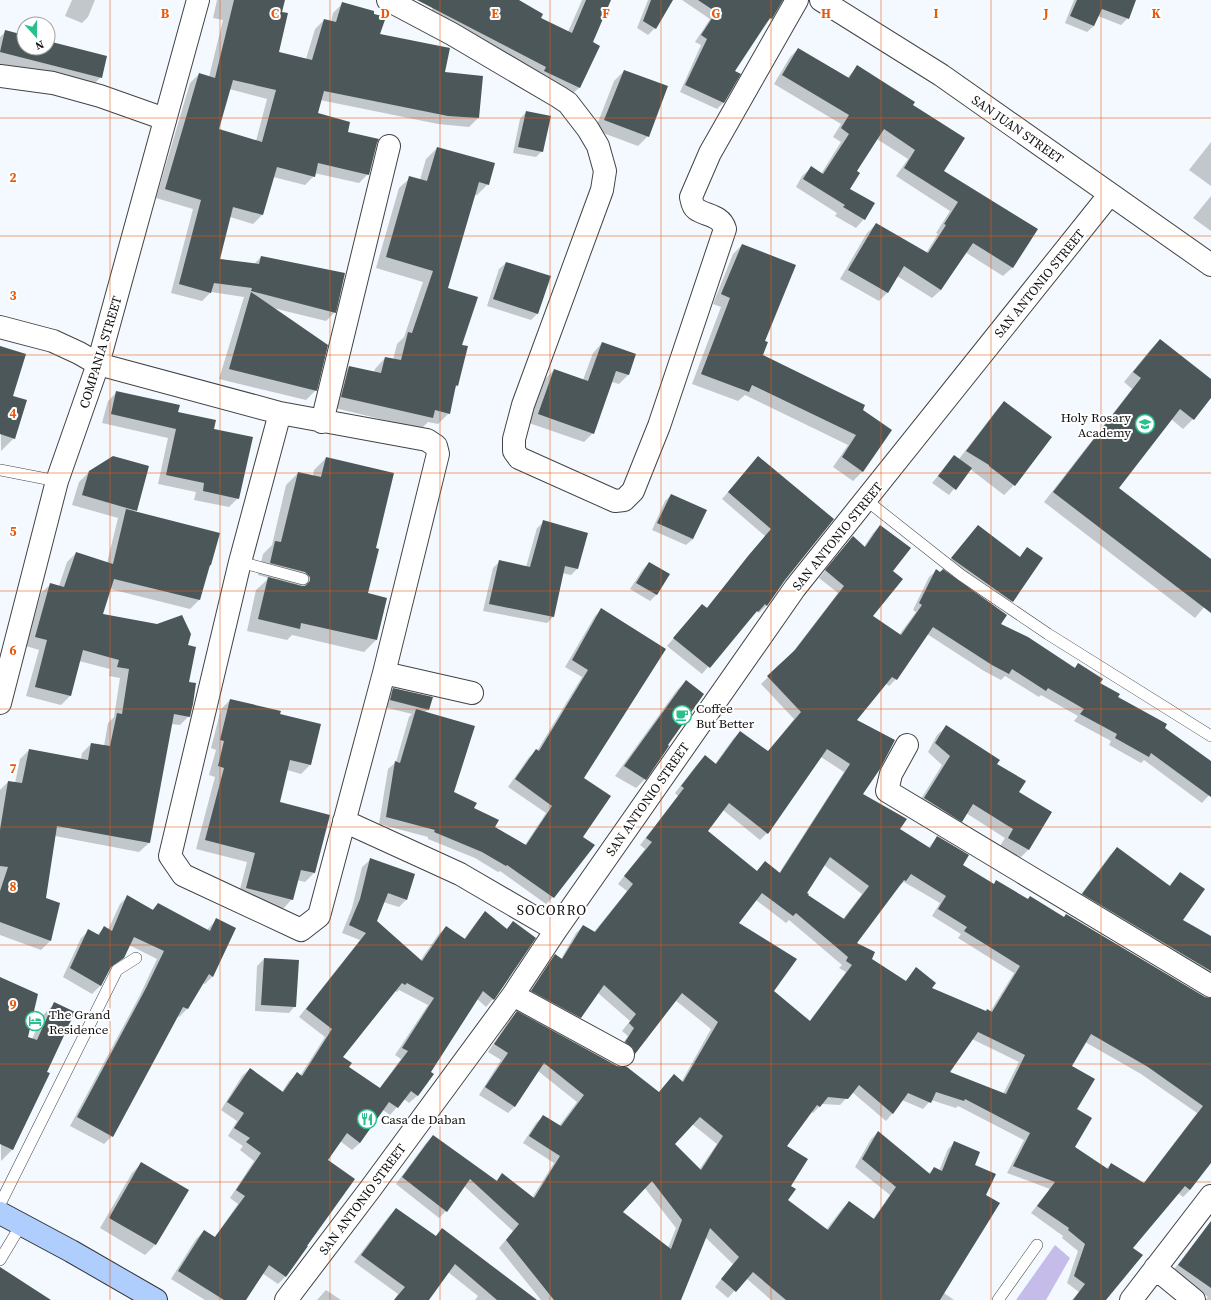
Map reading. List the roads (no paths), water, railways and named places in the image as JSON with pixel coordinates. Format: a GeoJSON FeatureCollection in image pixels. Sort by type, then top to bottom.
{"type":"FeatureCollection","features":[{"type":"Feature","properties":{"kind":"main road"},"geometry":{"type":"LineString","coordinates":[[0,1213],[71,1251],[156,1300]]}},
{"type":"Feature","properties":{"kind":"street","name":"COMPANIA STREET"},"geometry":{"type":"LineString","coordinates":[[0,703],[57,481],[98,364],[198,0]]}},
{"type":"Feature","properties":{"kind":"street"},"geometry":{"type":"LineString","coordinates":[[388,0],[452,34],[568,103],[598,146],[605,171],[602,190],[523,404],[514,439],[514,451],[519,458],[615,501],[624,500],[633,491],[659,426],[726,229],[720,220],[695,208],[692,204],[691,197],[710,153],[797,0]]}},
{"type":"Feature","properties":{"kind":"street","name":"SAN JUAN STREET"},"geometry":{"type":"LineString","coordinates":[[821,0],[941,75],[1211,266]]}},
{"type":"Feature","properties":{"kind":"street"},"geometry":{"type":"LineString","coordinates":[[0,76],[53,83],[100,96],[165,119]]}},
{"type":"Feature","properties":{"kind":"street"},"geometry":{"type":"LineString","coordinates":[[322,422],[389,146]]}},
{"type":"Feature","properties":{"kind":"street","name":"SAN ANTONIO STREET"},"geometry":{"type":"LineString","coordinates":[[286,1300],[376,1182],[513,995],[556,930],[795,588],[1110,194]]}},
{"type":"Feature","properties":{"kind":"street"},"geometry":{"type":"LineString","coordinates":[[0,327],[53,341],[98,364],[280,413],[322,422],[427,440],[436,446],[438,454],[384,673],[319,916],[301,930],[184,875],[170,856],[240,562],[280,413]]}},
{"type":"Feature","properties":{"kind":"street"},"geometry":{"type":"LineString","coordinates":[[384,673],[472,693]]}},
{"type":"Feature","properties":{"kind":"street"},"geometry":{"type":"LineString","coordinates":[[907,745],[891,774],[887,791],[1211,986]]}},
{"type":"Feature","properties":{"kind":"street"},"geometry":{"type":"LineString","coordinates":[[344,821],[460,874],[556,930]]}},
{"type":"Feature","properties":{"kind":"street"},"geometry":{"type":"LineString","coordinates":[[513,995],[623,1054]]}},
{"type":"Feature","properties":{"kind":"street"},"geometry":{"type":"LineString","coordinates":[[1131,1300],[1211,1196]]}},
{"type":"Feature","properties":{"kind":"street"},"geometry":{"type":"LineString","coordinates":[[1155,1268],[1194,1300]]}},
{"type":"Feature","properties":{"kind":"lane"},"geometry":{"type":"LineString","coordinates":[[0,470],[57,481]]}},
{"type":"Feature","properties":{"kind":"lane"},"geometry":{"type":"LineString","coordinates":[[866,500],[974,584],[1048,634],[1211,736]]}},
{"type":"Feature","properties":{"kind":"lane"},"geometry":{"type":"LineString","coordinates":[[240,562],[303,579]]}},
{"type":"Feature","properties":{"kind":"lane"},"geometry":{"type":"LineString","coordinates":[[0,1204],[117,970],[136,958]]}},
{"type":"Feature","properties":{"kind":"lane"},"geometry":{"type":"LineString","coordinates":[[0,1260],[21,1225]]}},
{"type":"Feature","properties":{"kind":"lane"},"geometry":{"type":"LineString","coordinates":[[998,1300],[1037,1245]]}},
{"type":"Feature","properties":{"kind":"place","name":"Holy Rosary Academy"},"geometry":{"type":"Point","coordinates":[1145,424]}},
{"type":"Feature","properties":{"kind":"place","name":"Coffee But Better"},"geometry":{"type":"Point","coordinates":[682,715]}},
{"type":"Feature","properties":{"kind":"place","name":"The Grand Residence"},"geometry":{"type":"Point","coordinates":[35,1021]}},
{"type":"Feature","properties":{"kind":"place","name":"Casa de Daban"},"geometry":{"type":"Point","coordinates":[367,1119]}},
{"type":"Feature","properties":{"kind":"district","name":"SOCORRO"},"geometry":{"type":"Point","coordinates":[552,910]}}]}
